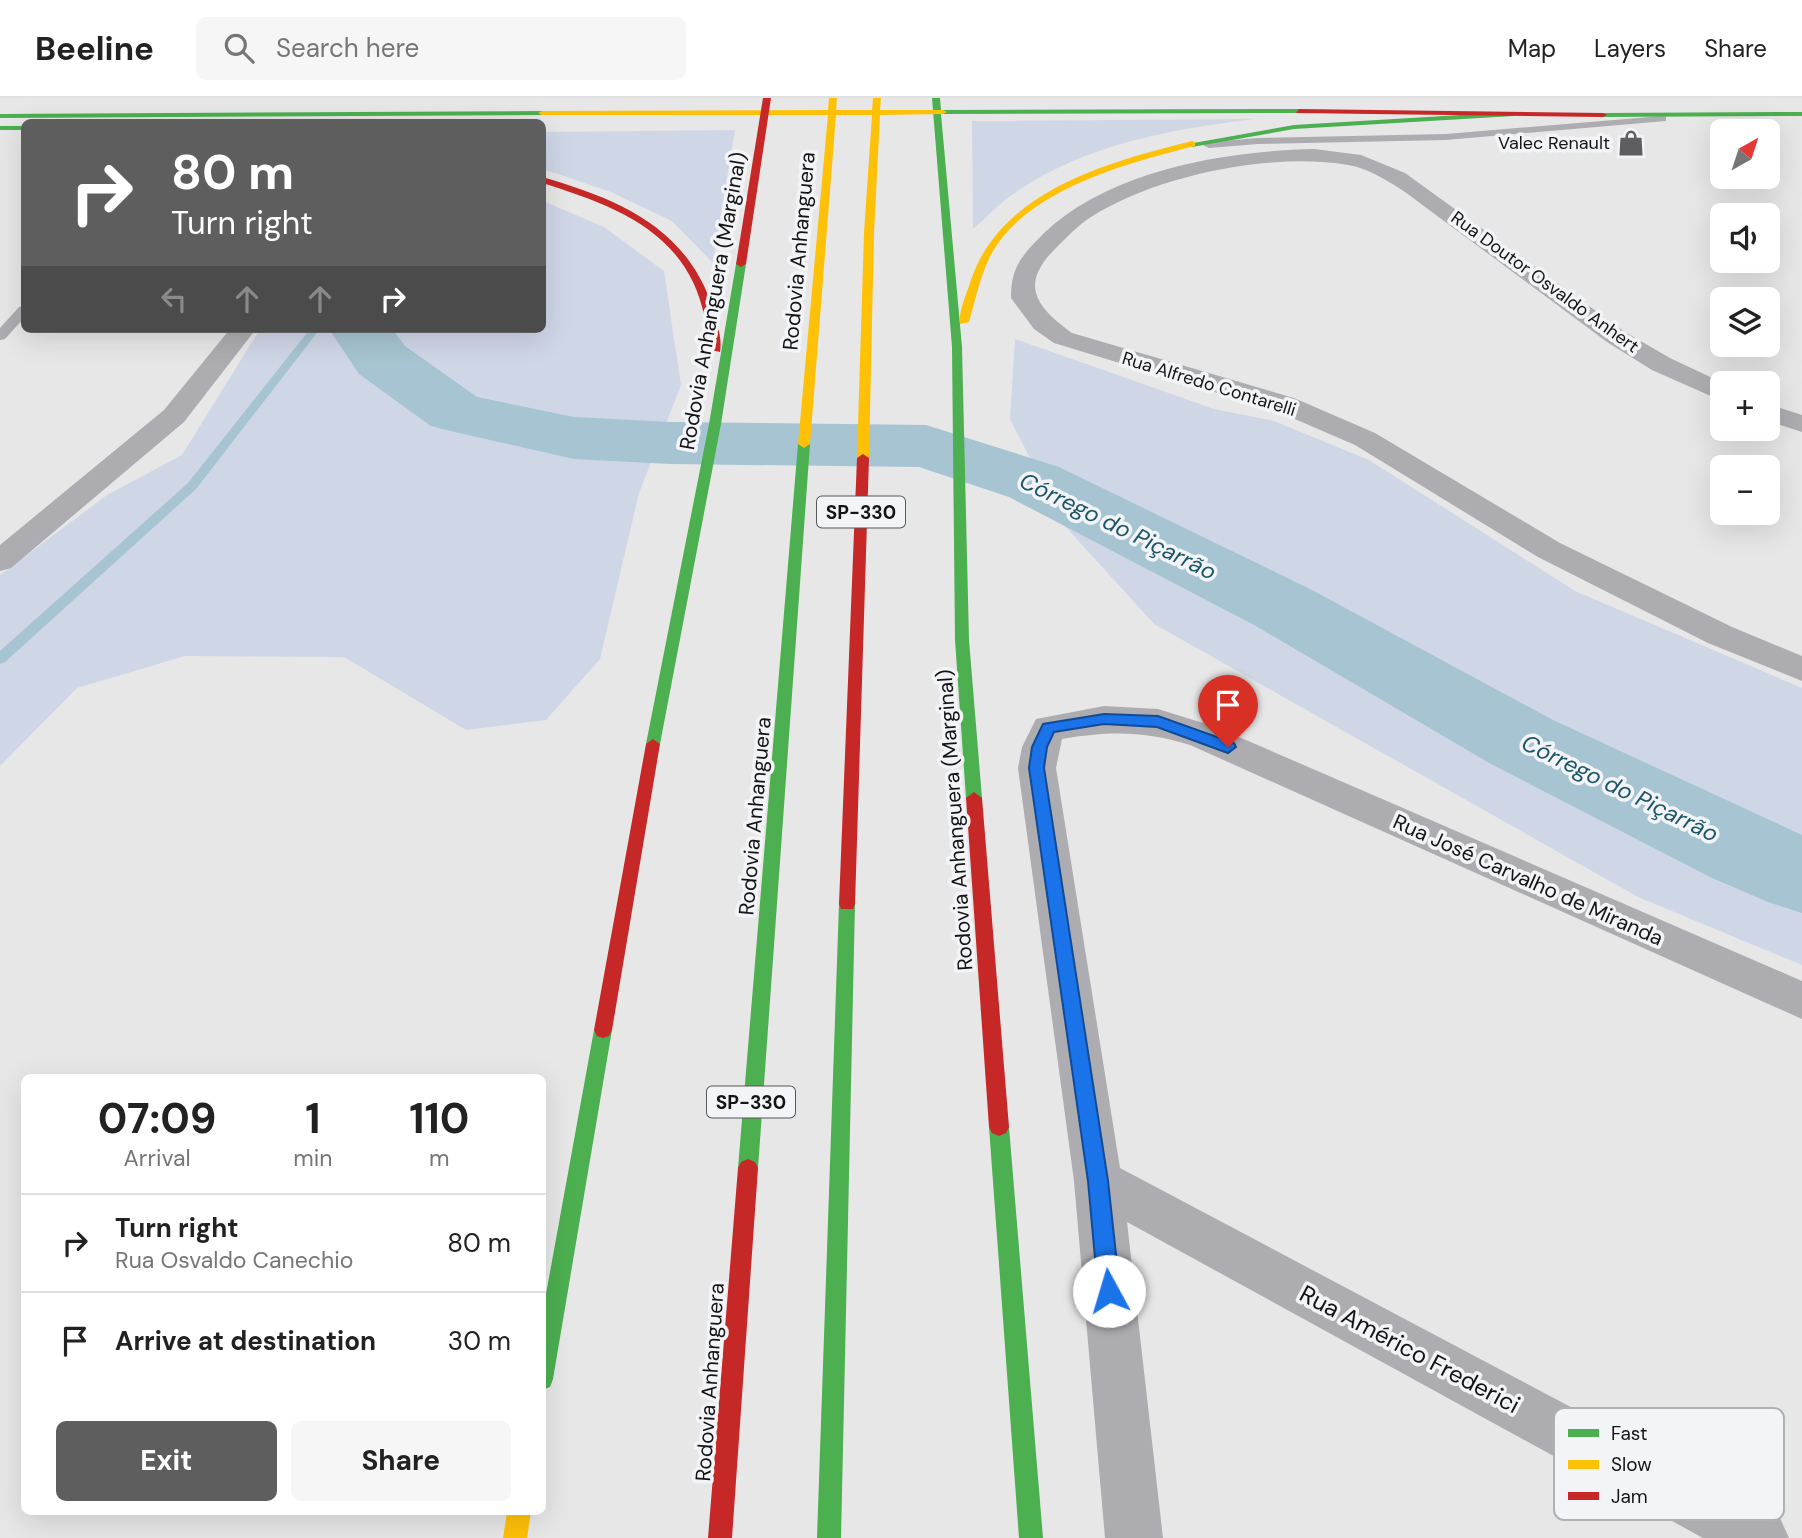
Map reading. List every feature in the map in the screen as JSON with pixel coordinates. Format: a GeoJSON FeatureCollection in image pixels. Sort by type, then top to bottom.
{"type":"FeatureCollection","features":[{"type":"Feature","properties":{"kind":"main road","name":"Rodovia Anhanguera (Marginal)"},"geometry":{"type":"LineString","coordinates":[[546,1356],[667,661],[715,424],[767,98]]}},
{"type":"Feature","properties":{"kind":"main road","name":"Rodovia Anhanguera"},"geometry":{"type":"LineString","coordinates":[[720,1538],[749,1119],[789,666],[811,346],[833,98]]}},
{"type":"Feature","properties":{"kind":"main road","name":"SP-330"},"geometry":{"type":"LineString","coordinates":[[830,1538],[854,673],[868,351],[872,151],[877,98]]}},
{"type":"Feature","properties":{"kind":"main road"},"geometry":{"type":"LineString","coordinates":[[915,98],[1208,98]]}},
{"type":"Feature","properties":{"kind":"main road","name":"Rodovia Anhanguera (Marginal)"},"geometry":{"type":"LineString","coordinates":[[936,98],[957,347],[962,640],[1031,1538]]}},
{"type":"Feature","properties":{"kind":"main road"},"geometry":{"type":"LineString","coordinates":[[0,116],[554,111],[740,114],[1203,111],[1699,116],[1802,114]]}},
{"type":"Feature","properties":{"kind":"main road"},"geometry":{"type":"LineString","coordinates":[[957,347],[979,268],[995,240],[1006,228],[1061,190],[1137,158],[1222,136],[1324,122],[1511,114]]}},
{"type":"Feature","properties":{"kind":"main road"},"geometry":{"type":"LineString","coordinates":[[261,119],[323,115]]}},
{"type":"Feature","properties":{"kind":"main road"},"geometry":{"type":"LineString","coordinates":[[0,128],[21,128]]}},
{"type":"Feature","properties":{"kind":"main road"},"geometry":{"type":"LineString","coordinates":[[546,181],[594,196],[630,214],[660,233],[687,260],[709,302],[720,387]]}},
{"type":"Feature","properties":{"kind":"main road"},"geometry":{"type":"LineString","coordinates":[[515,1538],[519,1515]]}},
{"type":"Feature","properties":{"kind":"street","name":"Rua Alfredo Contarelli"},"geometry":{"type":"LineString","coordinates":[[1371,166],[1347,158],[1312,155],[1276,157],[1235,162],[1175,176],[1119,196],[1084,212],[1042,249],[1025,270],[1023,298],[1044,324],[1063,338],[1272,401],[1365,439],[1549,550],[1720,635],[1802,669]]}},
{"type":"Feature","properties":{"kind":"street","name":"Rua Doutor Osvaldo Anhert"},"geometry":{"type":"LineString","coordinates":[[1371,166],[1388,171],[1413,187],[1616,337],[1661,364],[1710,387]]}},
{"type":"Feature","properties":{"kind":"street"},"geometry":{"type":"LineString","coordinates":[[0,561],[174,416],[240,333]]}},
{"type":"Feature","properties":{"kind":"street"},"geometry":{"type":"LineString","coordinates":[[1780,416],[1802,424]]}},
{"type":"Feature","properties":{"kind":"street","name":"Rua José Carvalho de Miranda"},"geometry":{"type":"LineString","coordinates":[[1098,1181],[1037,768],[1040,747],[1048,727],[1104,719],[1158,722],[1254,758],[1802,1001]]}},
{"type":"Feature","properties":{"kind":"street"},"geometry":{"type":"LineString","coordinates":[[1098,1181],[1134,1538]]}},
{"type":"Feature","properties":{"kind":"street","name":"Rua Américo Frederici"},"geometry":{"type":"LineString","coordinates":[[1098,1181],[1554,1427]]}},
{"type":"Feature","properties":{"kind":"street","name":"Rua Américo Frederici"},"geometry":{"type":"LineString","coordinates":[[1727,1520],[1760,1538]]}},
{"type":"Feature","properties":{"kind":"lane"},"geometry":{"type":"LineString","coordinates":[[1168,149],[1258,141],[1446,137],[1699,116]]}},
{"type":"Feature","properties":{"kind":"lane"},"geometry":{"type":"LineString","coordinates":[[0,336],[21,313]]}},
{"type":"Feature","properties":{"kind":"shaded area"},"geometry":{"type":"Polygon","coordinates":[[[1256,119],[1190,128],[1093,153],[1033,181],[1005,200],[973,229],[972,121],[1256,119]]]}},
{"type":"Feature","properties":{"kind":"shaded area"},"geometry":{"type":"Polygon","coordinates":[[[735,130],[713,263],[672,221],[611,192],[546,170],[546,132],[735,130]]]}},
{"type":"Feature","properties":{"kind":"shaded area"},"geometry":{"type":"Polygon","coordinates":[[[546,202],[604,227],[664,271],[681,385],[639,493],[600,659],[546,720],[466,730],[344,657],[185,656],[77,688],[0,766],[0,575],[107,495],[182,455],[258,333],[546,333],[546,202]]]}},
{"type":"Feature","properties":{"kind":"shaded area"},"geometry":{"type":"Polygon","coordinates":[[[1015,339],[1214,409],[1274,421],[1369,460],[1575,591],[1802,688],[1802,965],[1638,897],[1154,624],[1065,526],[1010,419],[1015,339]]]}},
{"type":"Feature","properties":{"kind":"waterway"},"geometry":{"type":"LineString","coordinates":[[0,659],[192,486],[312,333]]}},
{"type":"Feature","properties":{"kind":"waterway","name":"Córrego do Piçarrão"},"geometry":{"type":"LineString","coordinates":[[363,333],[382,360],[455,412],[574,438],[670,443],[926,446],[1034,482],[1284,608],[1522,742],[1744,851],[1802,875]]}},
{"type":"Feature","properties":{"kind":"traffic: fast"},"geometry":{"type":"LineString","coordinates":[[936,98],[957,347],[962,640],[974,798]]}},
{"type":"Feature","properties":{"kind":"traffic: fast"},"geometry":{"type":"LineString","coordinates":[[943,112],[1299,111]]}},
{"type":"Feature","properties":{"kind":"traffic: fast"},"geometry":{"type":"LineString","coordinates":[[0,116],[542,113]]}},
{"type":"Feature","properties":{"kind":"traffic: fast"},"geometry":{"type":"LineString","coordinates":[[1192,144],[1294,127],[1511,114]]}},
{"type":"Feature","properties":{"kind":"traffic: fast"},"geometry":{"type":"LineString","coordinates":[[1603,115],[1802,114]]}},
{"type":"Feature","properties":{"kind":"traffic: fast"},"geometry":{"type":"LineString","coordinates":[[0,128],[21,128]]}},
{"type":"Feature","properties":{"kind":"traffic: fast"},"geometry":{"type":"LineString","coordinates":[[653,744],[715,424],[741,264]]}},
{"type":"Feature","properties":{"kind":"traffic: fast"},"geometry":{"type":"LineString","coordinates":[[748,1168],[804,444]]}},
{"type":"Feature","properties":{"kind":"traffic: fast"},"geometry":{"type":"LineString","coordinates":[[829,1538],[847,904]]}},
{"type":"Feature","properties":{"kind":"traffic: fast"},"geometry":{"type":"LineString","coordinates":[[546,1356],[603,1030]]}},
{"type":"Feature","properties":{"kind":"traffic: fast"},"geometry":{"type":"LineString","coordinates":[[999,1127],[1031,1538]]}},
{"type":"Feature","properties":{"kind":"traffic: slow"},"geometry":{"type":"LineString","coordinates":[[804,444],[833,98]]}},
{"type":"Feature","properties":{"kind":"traffic: slow"},"geometry":{"type":"LineString","coordinates":[[863,458],[869,233],[877,98]]}},
{"type":"Feature","properties":{"kind":"traffic: slow"},"geometry":{"type":"LineString","coordinates":[[542,113],[943,112]]}},
{"type":"Feature","properties":{"kind":"traffic: slow"},"geometry":{"type":"LineString","coordinates":[[964,322],[988,251],[1011,223],[1032,206],[1057,191],[1112,167],[1192,144]]}},
{"type":"Feature","properties":{"kind":"traffic: slow"},"geometry":{"type":"LineString","coordinates":[[515,1538],[519,1515]]}},
{"type":"Feature","properties":{"kind":"traffic: jam"},"geometry":{"type":"LineString","coordinates":[[741,264],[767,98]]}},
{"type":"Feature","properties":{"kind":"traffic: jam"},"geometry":{"type":"LineString","coordinates":[[1299,111],[1603,115]]}},
{"type":"Feature","properties":{"kind":"traffic: jam"},"geometry":{"type":"LineString","coordinates":[[546,181],[609,203],[661,235],[682,256],[698,281],[709,312],[716,350]]}},
{"type":"Feature","properties":{"kind":"traffic: jam"},"geometry":{"type":"LineString","coordinates":[[847,904],[863,458]]}},
{"type":"Feature","properties":{"kind":"traffic: jam"},"geometry":{"type":"LineString","coordinates":[[603,1030],[653,744]]}},
{"type":"Feature","properties":{"kind":"traffic: jam"},"geometry":{"type":"LineString","coordinates":[[974,798],[999,1127]]}},
{"type":"Feature","properties":{"kind":"traffic: jam"},"geometry":{"type":"LineString","coordinates":[[720,1538],[748,1168]]}},
{"type":"Feature","properties":{"kind":"place","name":"Valec Renault"},"geometry":{"type":"Point","coordinates":[1631,143]}},
{"type":"Feature","properties":{"kind":"route"},"geometry":{"type":"LineString","coordinates":[[1109,1291],[1098,1181],[1037,768],[1040,747],[1048,727],[1104,719],[1158,722],[1228,747]]}}]}
